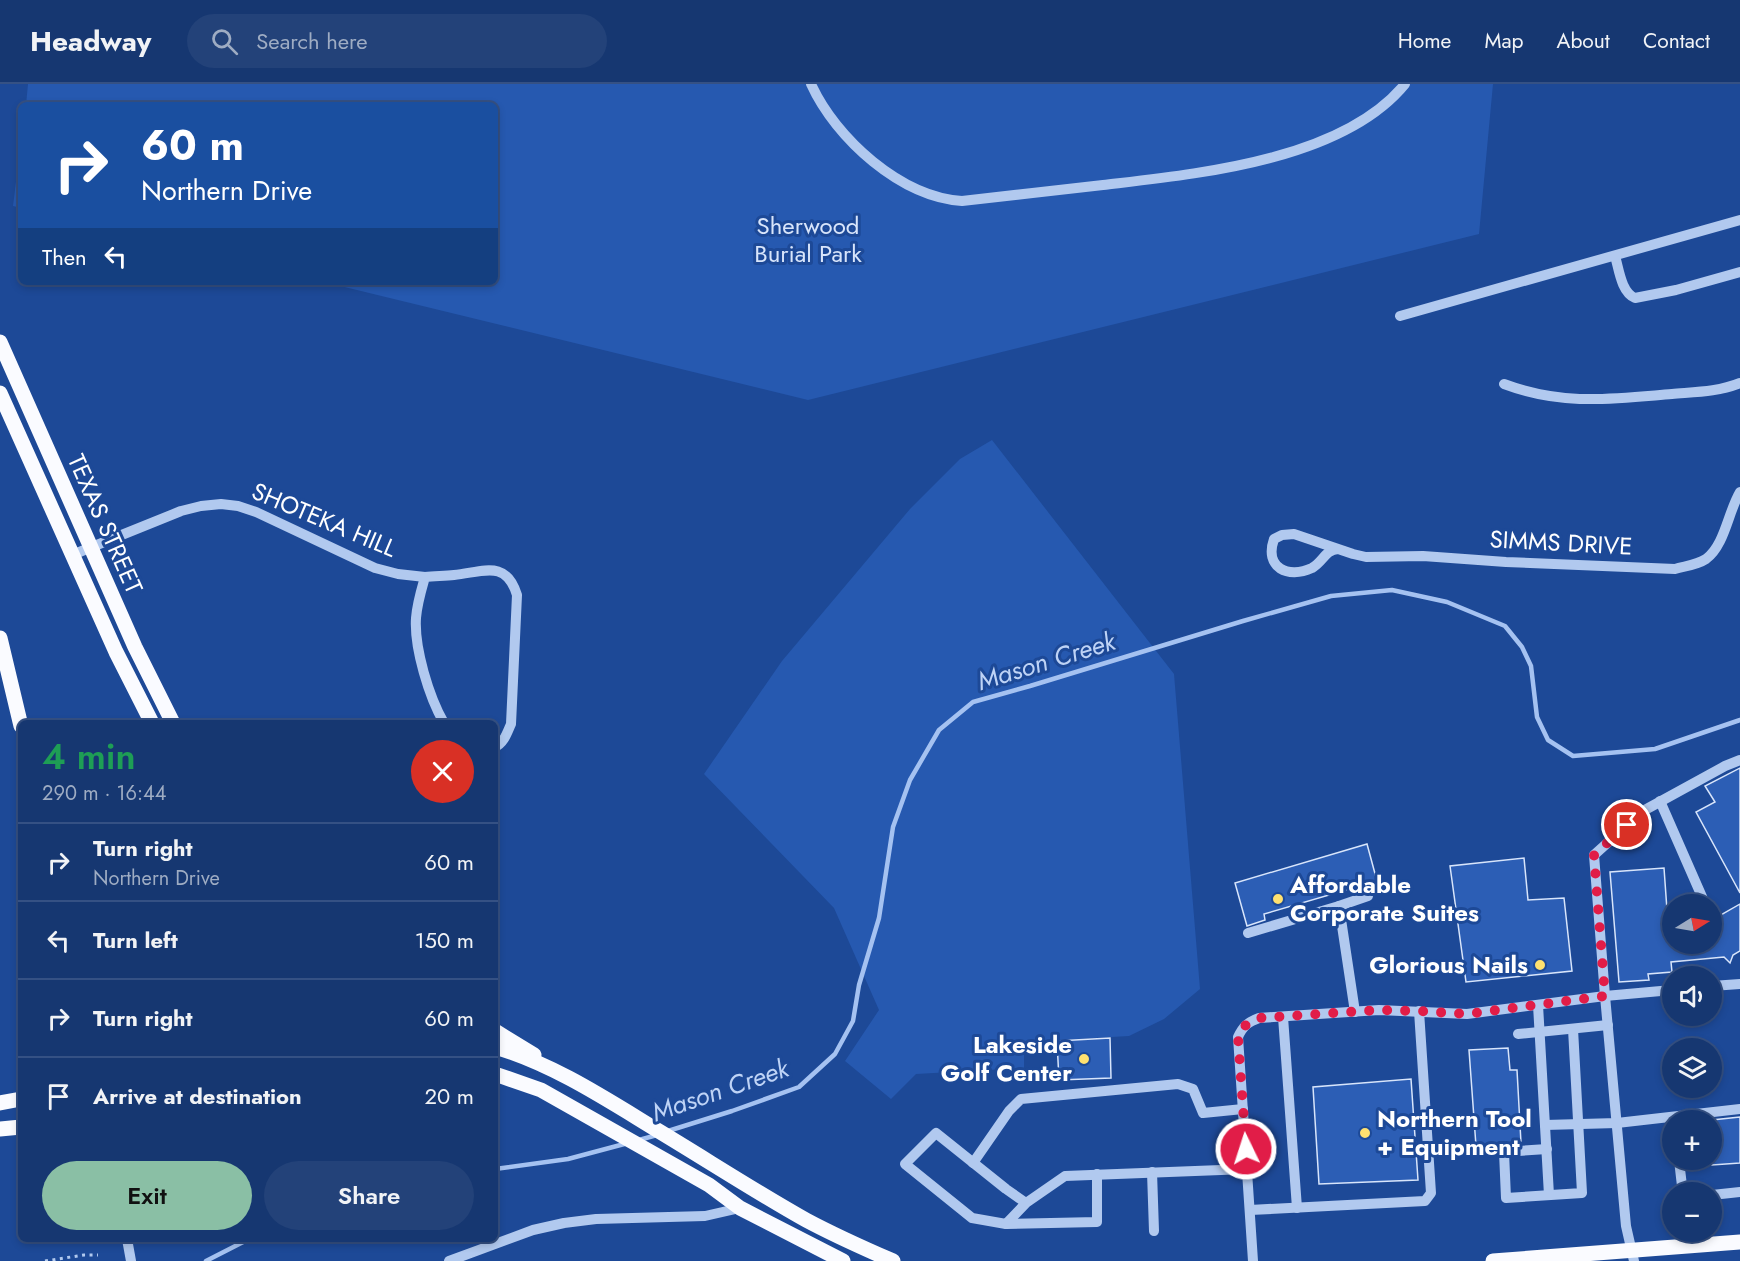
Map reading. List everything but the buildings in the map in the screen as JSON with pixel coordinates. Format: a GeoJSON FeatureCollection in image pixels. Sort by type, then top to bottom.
{"type":"FeatureCollection","features":[{"type":"Feature","properties":{"kind":"main road","name":"TEXAS STREET"},"geometry":{"type":"LineString","coordinates":[[0,342],[135,647],[172,720]]}},
{"type":"Feature","properties":{"kind":"main road","name":"TEXAS STREET"},"geometry":{"type":"LineString","coordinates":[[0,393],[116,652],[150,720]]}},
{"type":"Feature","properties":{"kind":"main road"},"geometry":{"type":"LineString","coordinates":[[0,638],[20,720]]}},
{"type":"Feature","properties":{"kind":"main road"},"geometry":{"type":"LineString","coordinates":[[498,1033],[564,1075]]}},
{"type":"Feature","properties":{"kind":"main road"},"geometry":{"type":"LineString","coordinates":[[498,1048],[530,1059],[564,1075],[806,1220],[893,1261]]}},
{"type":"Feature","properties":{"kind":"main road"},"geometry":{"type":"LineString","coordinates":[[498,1075],[541,1090],[709,1185],[740,1208],[843,1261]]}},
{"type":"Feature","properties":{"kind":"main road"},"geometry":{"type":"LineString","coordinates":[[0,1103],[18,1100]]}},
{"type":"Feature","properties":{"kind":"main road"},"geometry":{"type":"LineString","coordinates":[[0,1129],[18,1127]]}},
{"type":"Feature","properties":{"kind":"main road"},"geometry":{"type":"LineString","coordinates":[[1493,1261],[1632,1255],[1740,1242]]}},
{"type":"Feature","properties":{"kind":"street"},"geometry":{"type":"LineString","coordinates":[[811,84],[834,121],[852,143],[874,162],[897,179],[929,195],[945,200],[962,201],[1144,180],[1227,167],[1270,157],[1321,141],[1348,129],[1373,114],[1396,95],[1405,84]]}},
{"type":"Feature","properties":{"kind":"street"},"geometry":{"type":"LineString","coordinates":[[1400,316],[1740,220]]}},
{"type":"Feature","properties":{"kind":"street"},"geometry":{"type":"LineString","coordinates":[[1615,256],[1626,290],[1629,296],[1635,298],[1676,290],[1740,272]]}},
{"type":"Feature","properties":{"kind":"street"},"geometry":{"type":"LineString","coordinates":[[1504,384],[1547,397],[1580,400],[1715,390],[1740,383]]}},
{"type":"Feature","properties":{"kind":"street","name":"SIMMS DRIVE"},"geometry":{"type":"LineString","coordinates":[[1338,549],[1331,549],[1313,567],[1291,572],[1279,568],[1271,558],[1274,539],[1282,535],[1294,534],[1366,557],[1423,556],[1506,562],[1675,568],[1691,565],[1706,558],[1713,551],[1722,536],[1732,506],[1740,492]]}},
{"type":"Feature","properties":{"kind":"street","name":"SHOTEKA HILL"},"geometry":{"type":"LineString","coordinates":[[72,555],[181,511],[221,504],[238,506],[255,512],[375,568],[398,574],[425,577],[491,570],[506,575],[513,583],[517,595],[511,724],[498,746]]}},
{"type":"Feature","properties":{"kind":"street"},"geometry":{"type":"LineString","coordinates":[[425,577],[416,620],[418,648],[423,669],[443,720]]}},
{"type":"Feature","properties":{"kind":"street"},"geometry":{"type":"LineString","coordinates":[[1632,1255],[1626,1226],[1594,855],[1643,811],[1740,760]]}},
{"type":"Feature","properties":{"kind":"street"},"geometry":{"type":"LineString","coordinates":[[1660,801],[1701,894]]}},
{"type":"Feature","properties":{"kind":"street"},"geometry":{"type":"LineString","coordinates":[[1248,933],[1368,896]]}},
{"type":"Feature","properties":{"kind":"street"},"geometry":{"type":"LineString","coordinates":[[1340,906],[1355,1012]]}},
{"type":"Feature","properties":{"kind":"street"},"geometry":{"type":"LineString","coordinates":[[1722,985],[1740,984]]}},
{"type":"Feature","properties":{"kind":"street"},"geometry":{"type":"LineString","coordinates":[[1254,1261],[1238,1037],[1242,1028],[1250,1021],[1259,1018],[1379,1010],[1467,1014],[1662,991]]}},
{"type":"Feature","properties":{"kind":"street"},"geometry":{"type":"LineString","coordinates":[[1538,1005],[1549,1195]]}},
{"type":"Feature","properties":{"kind":"street"},"geometry":{"type":"LineString","coordinates":[[1250,1210],[1425,1202],[1431,1193],[1419,1011]]}},
{"type":"Feature","properties":{"kind":"street"},"geometry":{"type":"LineString","coordinates":[[1283,1017],[1297,1208]]}},
{"type":"Feature","properties":{"kind":"street"},"geometry":{"type":"LineString","coordinates":[[1518,1034],[1608,1025]]}},
{"type":"Feature","properties":{"kind":"street"},"geometry":{"type":"LineString","coordinates":[[1547,1149],[1504,1152],[1506,1198],[1582,1193],[1573,1029]]}},
{"type":"Feature","properties":{"kind":"street"},"geometry":{"type":"LineString","coordinates":[[973,1163],[1009,1111],[1021,1099],[1178,1084],[1193,1089],[1203,1113],[1243,1109]]}},
{"type":"Feature","properties":{"kind":"street"},"geometry":{"type":"LineString","coordinates":[[1722,1111],[1740,1109]]}},
{"type":"Feature","properties":{"kind":"street"},"geometry":{"type":"LineString","coordinates":[[1545,1125],[1662,1119]]}},
{"type":"Feature","properties":{"kind":"street"},"geometry":{"type":"LineString","coordinates":[[1026,1203],[936,1133],[905,1164],[972,1218],[1006,1224],[1097,1222],[1097,1174]]}},
{"type":"Feature","properties":{"kind":"street"},"geometry":{"type":"LineString","coordinates":[[1006,1224],[1026,1203],[1065,1176],[1247,1169]]}},
{"type":"Feature","properties":{"kind":"street"},"geometry":{"type":"LineString","coordinates":[[1152,1172],[1154,1231]]}},
{"type":"Feature","properties":{"kind":"street"},"geometry":{"type":"LineString","coordinates":[[1722,1195],[1740,1192]]}},
{"type":"Feature","properties":{"kind":"street"},"geometry":{"type":"LineString","coordinates":[[448,1261],[533,1230],[564,1223],[596,1219],[705,1216],[740,1208]]}},
{"type":"Feature","properties":{"kind":"street"},"geometry":{"type":"LineString","coordinates":[[128,1242],[131,1261]]}},
{"type":"Feature","properties":{"kind":"path"},"geometry":{"type":"LineString","coordinates":[[45,1261],[98,1255]]}},
{"type":"Feature","properties":{"kind":"green space","name":"Sherwood Burial Park"},"geometry":{"type":"Polygon","coordinates":[[[28,84],[1493,84],[1479,234],[808,400],[336,285],[498,285],[498,102],[26,102],[28,84]]]}},
{"type":"Feature","properties":{"kind":"green space"},"geometry":{"type":"Polygon","coordinates":[[[18,165],[18,207],[13,206],[18,165]]]}},
{"type":"Feature","properties":{"kind":"green space"},"geometry":{"type":"Polygon","coordinates":[[[992,440],[1174,674],[1200,989],[1164,1019],[1129,1036],[1024,1042],[1024,1068],[916,1074],[891,1099],[845,1061],[879,1010],[834,908],[704,774],[782,661],[910,509],[960,459],[992,440]]]}},
{"type":"Feature","properties":{"kind":"waterway","name":"Mason Creek"},"geometry":{"type":"LineString","coordinates":[[668,1131],[799,1087],[835,1054],[853,1021],[859,985],[879,918],[893,827],[910,780],[939,730],[973,702],[1331,596],[1392,590],[1447,602],[1505,626],[1522,647],[1531,666],[1537,717],[1548,740],[1573,756],[1655,749],[1740,720]]}},
{"type":"Feature","properties":{"kind":"waterway","name":"Mason Creek"},"geometry":{"type":"LineString","coordinates":[[639,1140],[657,1135]]}},
{"type":"Feature","properties":{"kind":"waterway","name":"Mason Creek"},"geometry":{"type":"LineString","coordinates":[[498,1169],[568,1159],[628,1143]]}},
{"type":"Feature","properties":{"kind":"waterway","name":"Mason Creek"},"geometry":{"type":"LineString","coordinates":[[206,1261],[243,1242]]}},
{"type":"Feature","properties":{"kind":"place","name":"Affordable Corporate Suites"},"geometry":{"type":"Point","coordinates":[1278,899]}},
{"type":"Feature","properties":{"kind":"place","name":"Glorious Nails"},"geometry":{"type":"Point","coordinates":[1540,965]}},
{"type":"Feature","properties":{"kind":"place","name":"Lakeside Golf Center"},"geometry":{"type":"Point","coordinates":[1084,1059]}},
{"type":"Feature","properties":{"kind":"place","name":"Northern Tool + Equipment"},"geometry":{"type":"Point","coordinates":[1365,1133]}},
{"type":"Feature","properties":{"kind":"route"},"geometry":{"type":"LineString","coordinates":[[1246,1149],[1238,1037],[1242,1028],[1250,1021],[1259,1018],[1379,1010],[1467,1014],[1605,996],[1594,855],[1627,825]]}}]}
